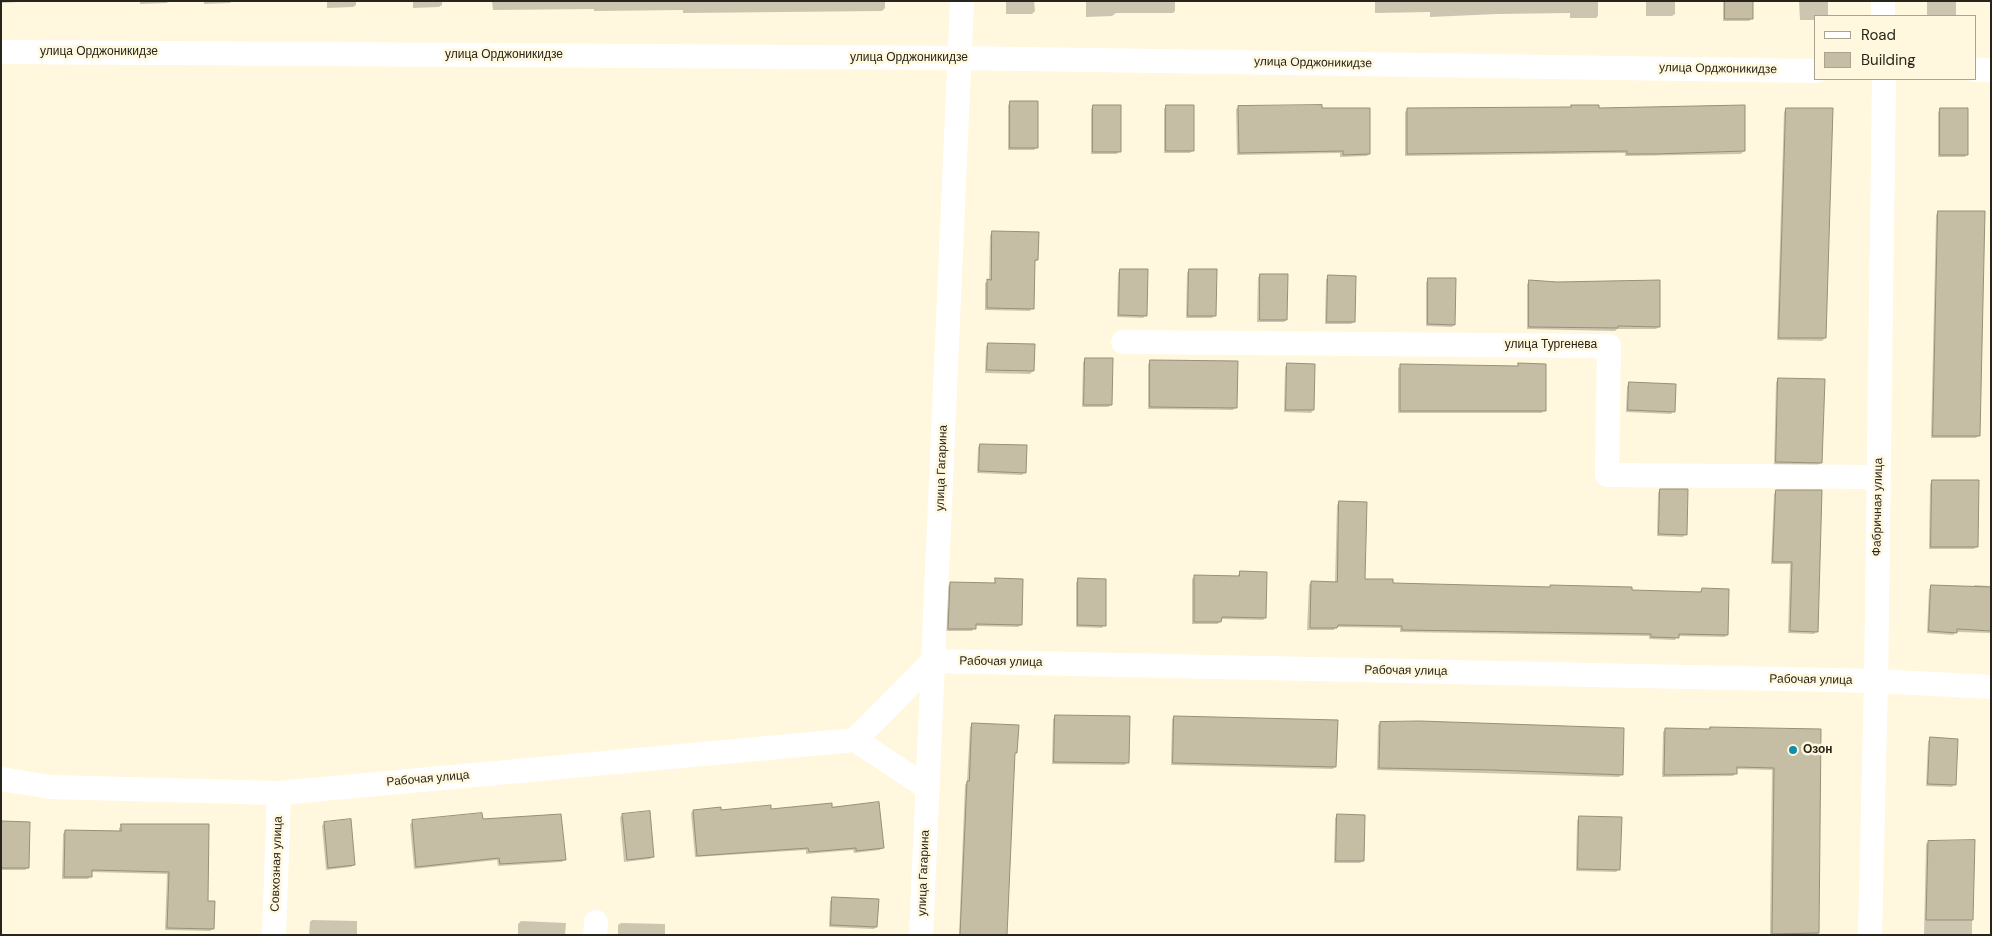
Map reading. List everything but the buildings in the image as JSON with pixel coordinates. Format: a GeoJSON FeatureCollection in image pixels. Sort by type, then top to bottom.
{"type":"FeatureCollection","features":[{"type":"Feature","properties":{"kind":"street","name":"улица Гагарина"},"geometry":{"type":"LineString","coordinates":[[922,935],[962,1]]}},
{"type":"Feature","properties":{"kind":"street"},"geometry":{"type":"LineString","coordinates":[[1883,1],[1883,15]]}},
{"type":"Feature","properties":{"kind":"street","name":"улица Орджоникидзе"},"geometry":{"type":"LineString","coordinates":[[1,52],[959,58],[1814,71]]}},
{"type":"Feature","properties":{"kind":"street"},"geometry":{"type":"LineString","coordinates":[[1977,70],[1991,70]]}},
{"type":"Feature","properties":{"kind":"street","name":"Фабричная улица"},"geometry":{"type":"LineString","coordinates":[[1870,935],[1876,681],[1884,80]]}},
{"type":"Feature","properties":{"kind":"street","name":"улица Тургенева"},"geometry":{"type":"LineString","coordinates":[[1123,342],[1609,346],[1607,475],[1879,477]]}},
{"type":"Feature","properties":{"kind":"street"},"geometry":{"type":"LineString","coordinates":[[928,788],[854,740],[933,661]]}},
{"type":"Feature","properties":{"kind":"street","name":"Рабочая улица"},"geometry":{"type":"LineString","coordinates":[[933,661],[1876,681],[1991,687]]}},
{"type":"Feature","properties":{"kind":"street","name":"Рабочая улица"},"geometry":{"type":"LineString","coordinates":[[1,779],[51,787],[279,793],[854,740]]}},
{"type":"Feature","properties":{"kind":"street","name":"Совхозная улица"},"geometry":{"type":"LineString","coordinates":[[274,935],[279,793]]}},
{"type":"Feature","properties":{"kind":"place","name":"Озон"},"geometry":{"type":"Point","coordinates":[1793,750]}}]}
